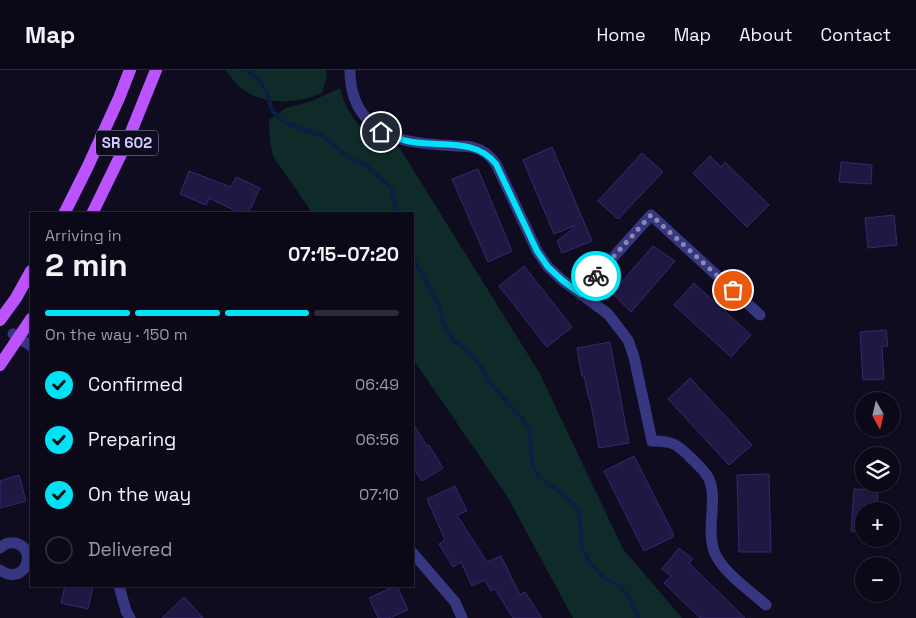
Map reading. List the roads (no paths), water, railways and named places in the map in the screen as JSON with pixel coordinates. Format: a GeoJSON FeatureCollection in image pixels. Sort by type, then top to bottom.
{"type":"FeatureCollection","features":[{"type":"Feature","properties":{"kind":"main road","name":"SR 602"},"geometry":{"type":"LineString","coordinates":[[65,212],[88,166],[130,70]]}},
{"type":"Feature","properties":{"kind":"main road","name":"SR 602"},"geometry":{"type":"LineString","coordinates":[[93,212],[127,142],[156,70]]}},
{"type":"Feature","properties":{"kind":"main road"},"geometry":{"type":"LineString","coordinates":[[0,365],[7,329],[16,298],[30,273]]}},
{"type":"Feature","properties":{"kind":"main road"},"geometry":{"type":"LineString","coordinates":[[7,329],[30,319]]}},
{"type":"Feature","properties":{"kind":"street"},"geometry":{"type":"LineString","coordinates":[[350,70],[353,97],[359,110],[381,132],[408,142],[476,148],[489,155],[496,164],[537,251],[555,274],[608,314],[628,340],[634,357],[652,441],[668,441],[679,446],[704,471],[712,491],[711,539],[714,552],[721,565],[766,605]]}},
{"type":"Feature","properties":{"kind":"street"},"geometry":{"type":"LineString","coordinates":[[581,294],[651,215],[760,316]]}},
{"type":"Feature","properties":{"kind":"street"},"geometry":{"type":"LineString","coordinates":[[7,329],[30,345]]}},
{"type":"Feature","properties":{"kind":"street"},"geometry":{"type":"LineString","coordinates":[[0,548],[9,543],[17,543],[30,558],[22,572],[15,575],[7,574],[0,570]]}},
{"type":"Feature","properties":{"kind":"street"},"geometry":{"type":"LineString","coordinates":[[414,554],[455,602],[462,618]]}},
{"type":"Feature","properties":{"kind":"street"},"geometry":{"type":"LineString","coordinates":[[119,587],[130,618]]}},
{"type":"Feature","properties":{"kind":"waterway"},"geometry":{"type":"LineString","coordinates":[[246,70],[259,80],[267,92],[271,108],[283,122],[323,136],[351,159],[366,165],[391,188],[397,212]]}},
{"type":"Feature","properties":{"kind":"waterway"},"geometry":{"type":"LineString","coordinates":[[414,260],[439,306],[444,325],[453,340],[471,354],[490,383],[521,417],[530,431],[532,464],[538,476],[572,502],[579,512],[582,548],[590,563],[604,578],[620,586],[631,600],[638,618]]}}]}
